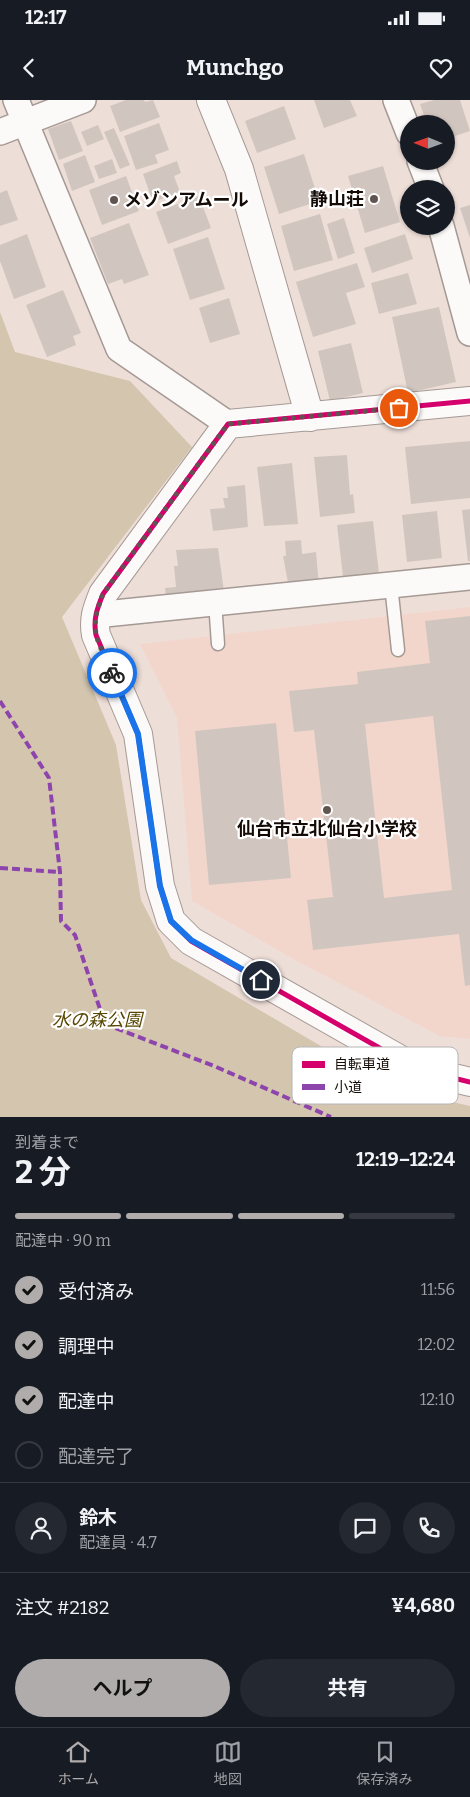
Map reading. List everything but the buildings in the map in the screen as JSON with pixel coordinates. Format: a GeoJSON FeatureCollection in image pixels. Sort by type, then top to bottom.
{"type":"FeatureCollection","features":[{"type":"Feature","properties":{"kind":"street"},"geometry":{"type":"LineString","coordinates":[[0,132],[20,111],[83,100]]}},
{"type":"Feature","properties":{"kind":"street"},"geometry":{"type":"LineString","coordinates":[[212,100],[239,169],[310,417]]}},
{"type":"Feature","properties":{"kind":"street"},"geometry":{"type":"LineString","coordinates":[[396,100],[402,115]]}},
{"type":"Feature","properties":{"kind":"street"},"geometry":{"type":"LineString","coordinates":[[20,111],[119,349],[228,424],[470,401]]}},
{"type":"Feature","properties":{"kind":"street"},"geometry":{"type":"LineString","coordinates":[[443,235],[470,333]]}},
{"type":"Feature","properties":{"kind":"street"},"geometry":{"type":"LineString","coordinates":[[228,424],[103,594],[95,615],[96,635],[138,734],[160,886],[171,921],[191,940],[378,1047]]}},
{"type":"Feature","properties":{"kind":"street"},"geometry":{"type":"LineString","coordinates":[[95,615],[470,576]]}},
{"type":"Feature","properties":{"kind":"lane"},"geometry":{"type":"LineString","coordinates":[[391,585],[398,650]]}},
{"type":"Feature","properties":{"kind":"lane"},"geometry":{"type":"LineString","coordinates":[[215,602],[218,644]]}},
{"type":"Feature","properties":{"kind":"shaded area","name":"仙台市立北仙台小学校"},"geometry":{"type":"Polygon","coordinates":[[[470,607],[470,1039],[440,1036],[297,961],[192,901],[177,718],[140,644],[470,607]]]}},
{"type":"Feature","properties":{"kind":"green space","name":"水の森公園"},"geometry":{"type":"Polygon","coordinates":[[[0,312],[15,352],[130,381],[192,447],[62,617],[116,745],[141,900],[171,958],[323,1047],[292,1047],[292,1104],[458,1103],[470,1106],[470,1117],[0,1117],[0,312]]]}},
{"type":"Feature","properties":{"kind":"marked path"},"geometry":{"type":"LineString","coordinates":[[0,701],[49,778],[60,872],[61,921],[75,935],[105,1024],[214,1066],[292,1100]]}},
{"type":"Feature","properties":{"kind":"marked path"},"geometry":{"type":"LineString","coordinates":[[0,868],[60,872]]}},
{"type":"Feature","properties":{"kind":"marked path"},"geometry":{"type":"LineString","coordinates":[[301,1104],[331,1117]]}},
{"type":"Feature","properties":{"kind":"cycle path"},"geometry":{"type":"LineString","coordinates":[[378,1047],[191,941],[171,921],[160,886],[138,734],[96,635],[95,619],[103,594],[228,424],[470,401]]}},
{"type":"Feature","properties":{"kind":"cycle path"},"geometry":{"type":"LineString","coordinates":[[458,1079],[470,1082]]}},
{"type":"Feature","properties":{"kind":"way so far"},"geometry":{"type":"LineString","coordinates":[[112,673],[96,635],[94,625],[95,615],[103,594],[228,424],[399,408]]}},
{"type":"Feature","properties":{"kind":"place","name":"静山荘"},"geometry":{"type":"Point","coordinates":[374,199]}},
{"type":"Feature","properties":{"kind":"place","name":"メゾンアムール"},"geometry":{"type":"Point","coordinates":[114,200]}},
{"type":"Feature","properties":{"kind":"place","name":"仙台市立北仙台小学校"},"geometry":{"type":"Point","coordinates":[327,810]}},
{"type":"Feature","properties":{"kind":"route"},"geometry":{"type":"LineString","coordinates":[[112,673],[138,734],[160,886],[171,921],[191,940],[261,980]]}}]}
